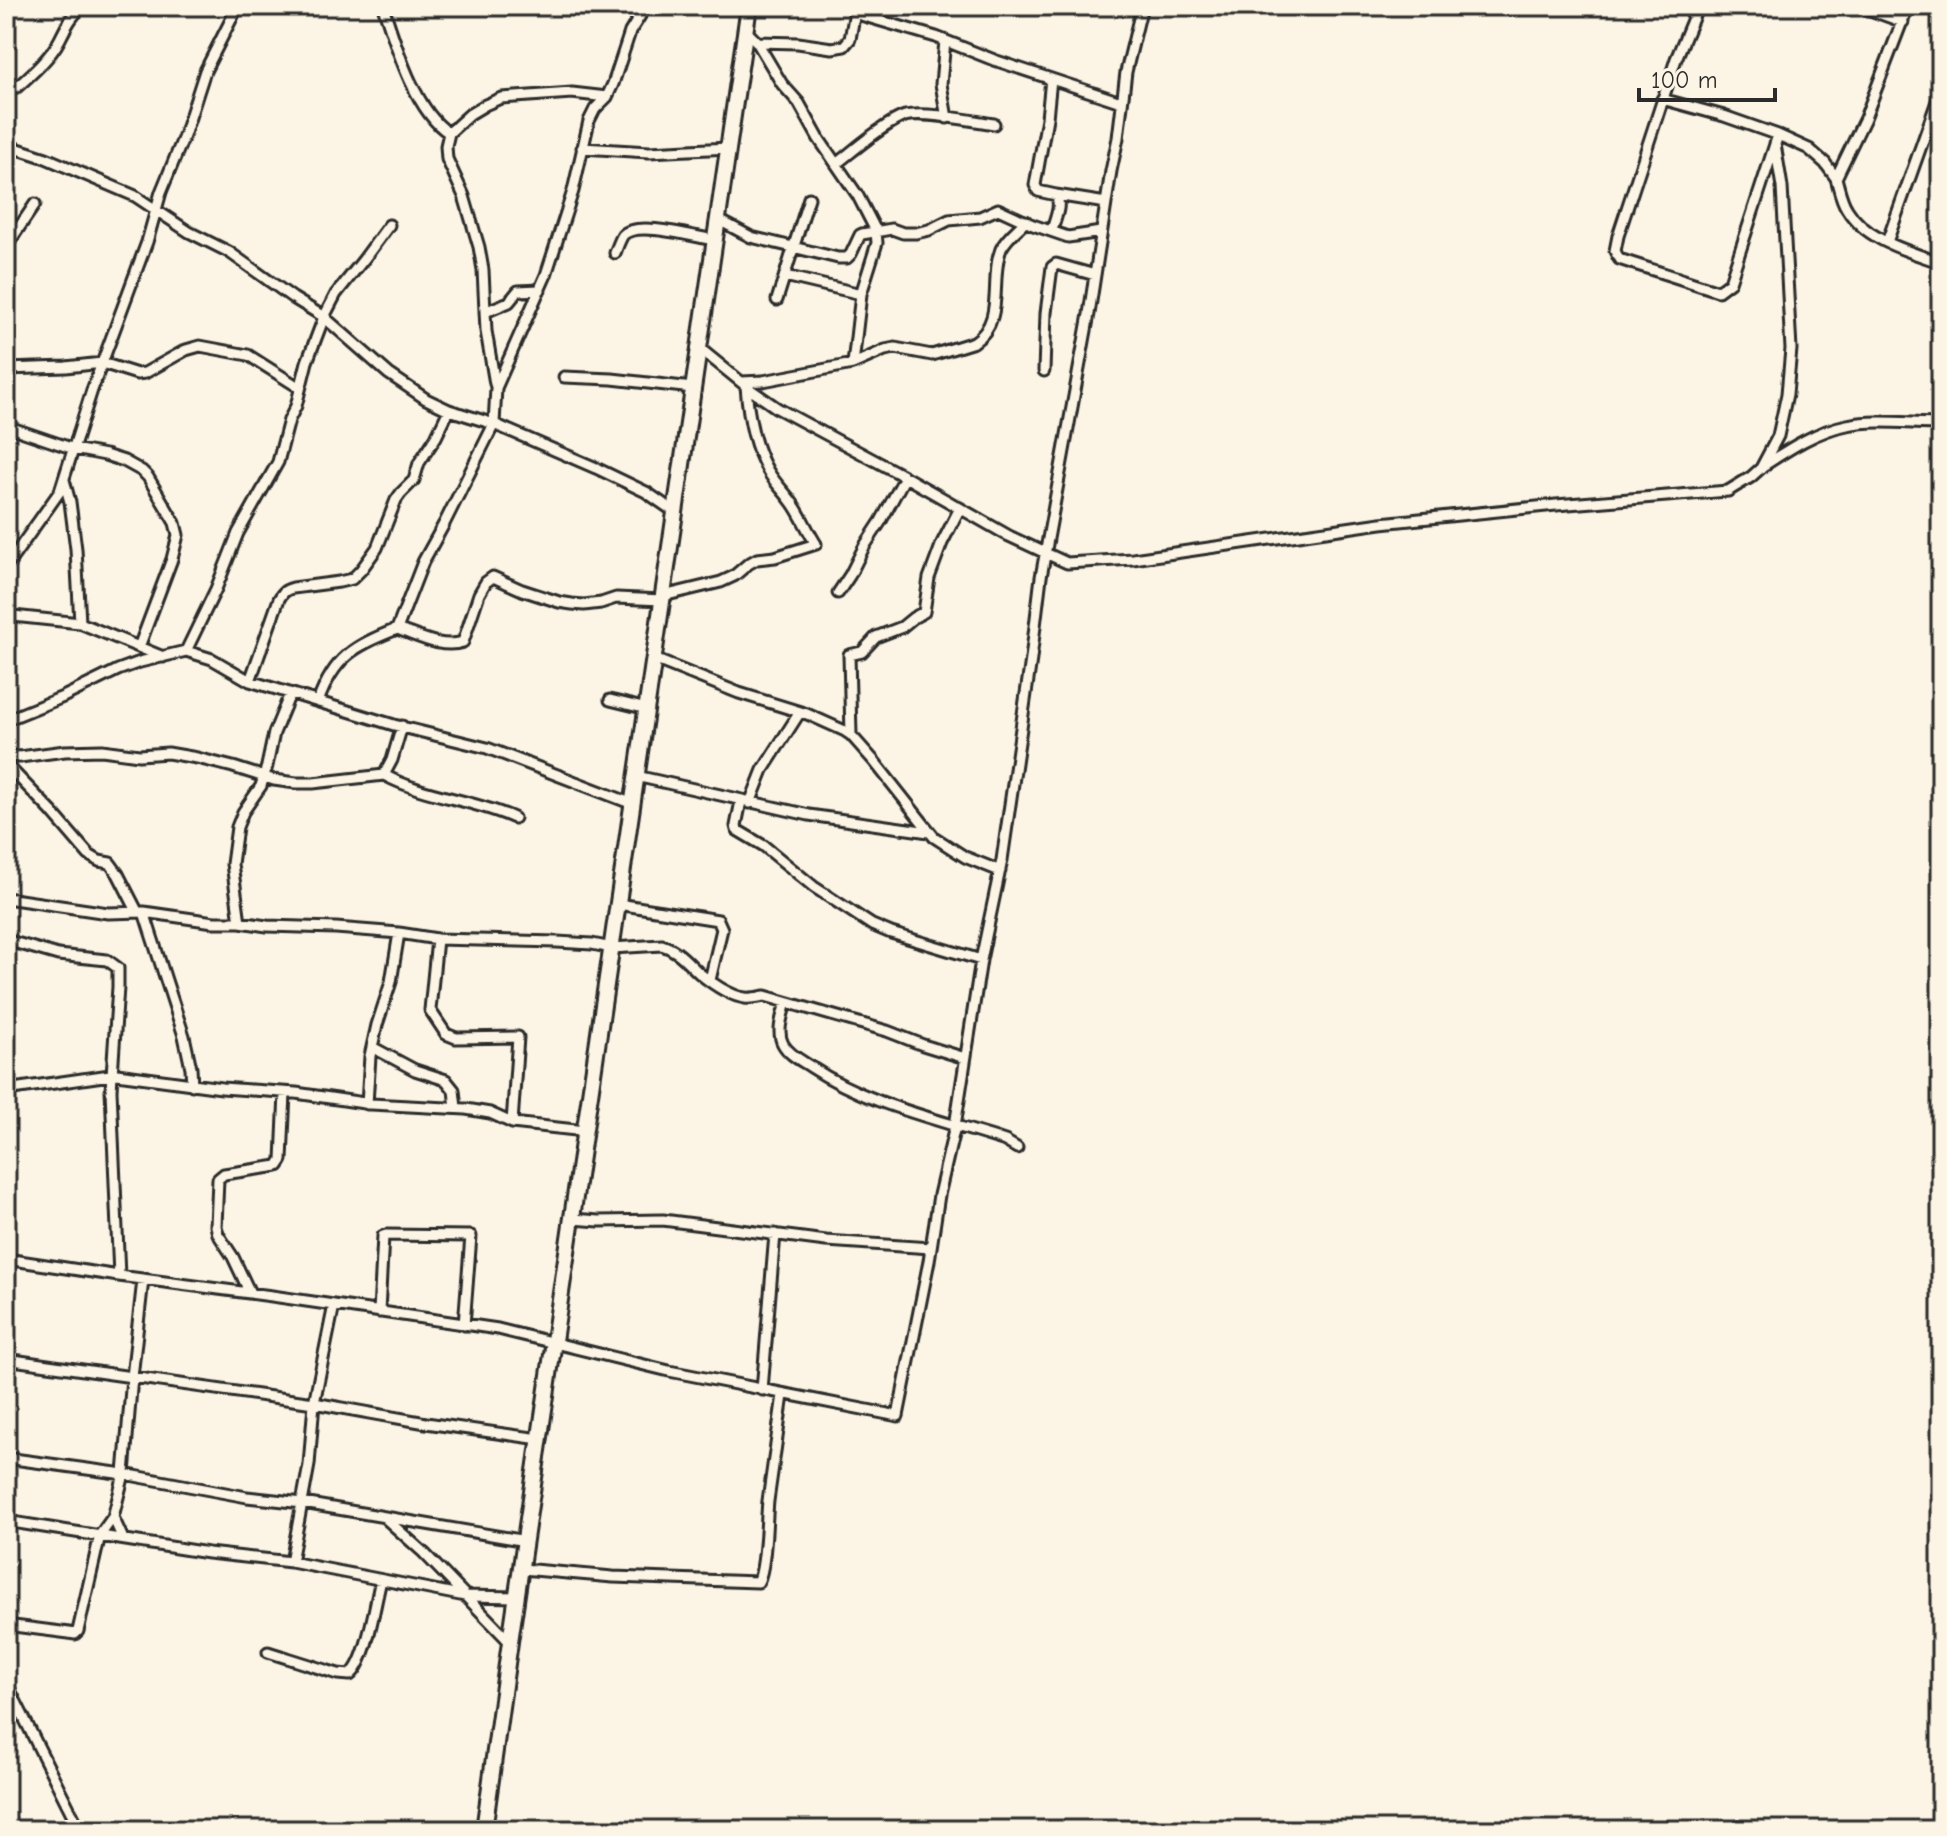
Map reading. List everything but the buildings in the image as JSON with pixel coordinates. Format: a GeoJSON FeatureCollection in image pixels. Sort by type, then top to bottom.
{"type":"FeatureCollection","features":[{"type":"Feature","properties":{"kind":"main road"},"geometry":{"type":"LineString","coordinates":[[484,1830],[717,219],[751,37],[749,6]]}},
{"type":"Feature","properties":{"kind":"street"},"geometry":{"type":"LineString","coordinates":[[6,88],[17,87],[50,54],[68,21],[82,6]]}},
{"type":"Feature","properties":{"kind":"street"},"geometry":{"type":"LineString","coordinates":[[6,567],[60,491],[87,404],[147,242],[161,192],[184,136],[205,71],[238,6]]}},
{"type":"Feature","properties":{"kind":"street"},"geometry":{"type":"LineString","coordinates":[[383,6],[416,93],[435,122],[449,133]]}},
{"type":"Feature","properties":{"kind":"street"},"geometry":{"type":"LineString","coordinates":[[617,6],[647,9]]}},
{"type":"Feature","properties":{"kind":"street"},"geometry":{"type":"LineString","coordinates":[[6,1259],[509,1331],[669,1371],[898,1416],[955,1126],[981,960],[1000,871],[1045,554],[1095,275],[1121,102],[1142,6]]}},
{"type":"Feature","properties":{"kind":"street"},"geometry":{"type":"LineString","coordinates":[[1698,6],[1662,99],[1618,236],[1615,251],[1619,259],[1718,291],[1725,288],[1730,282],[1776,139]]}},
{"type":"Feature","properties":{"kind":"street"},"geometry":{"type":"LineString","coordinates":[[1859,6],[1903,22]]}},
{"type":"Feature","properties":{"kind":"street"},"geometry":{"type":"LineString","coordinates":[[1836,178],[1865,118],[1908,6]]}},
{"type":"Feature","properties":{"kind":"street"},"geometry":{"type":"LineString","coordinates":[[496,388],[540,290],[566,216],[589,121],[607,97],[630,32],[647,9]]}},
{"type":"Feature","properties":{"kind":"street"},"geometry":{"type":"LineString","coordinates":[[751,37],[832,48],[844,46],[850,39],[855,10],[1121,102]]}},
{"type":"Feature","properties":{"kind":"street"},"geometry":{"type":"LineString","coordinates":[[751,37],[777,77],[799,103],[858,196],[876,231],[876,250],[861,294],[853,364]]}},
{"type":"Feature","properties":{"kind":"street"},"geometry":{"type":"LineString","coordinates":[[945,41],[941,84],[947,118]]}},
{"type":"Feature","properties":{"kind":"street"},"geometry":{"type":"LineString","coordinates":[[1051,79],[1035,185],[1038,191],[1106,203]]}},
{"type":"Feature","properties":{"kind":"street"},"geometry":{"type":"LineString","coordinates":[[1887,242],[1941,90]]}},
{"type":"Feature","properties":{"kind":"street"},"geometry":{"type":"LineString","coordinates":[[397,629],[423,562],[494,424],[496,388],[487,341],[484,279],[479,247],[464,196],[447,159],[449,133],[470,114],[501,98],[572,93],[607,97]]}},
{"type":"Feature","properties":{"kind":"street"},"geometry":{"type":"LineString","coordinates":[[1662,99],[1724,116],[1776,139],[1809,149],[1836,178],[1847,209],[1865,229],[1887,242],[1941,263]]}},
{"type":"Feature","properties":{"kind":"street"},"geometry":{"type":"LineString","coordinates":[[836,164],[865,141],[900,118],[910,115],[994,124]]}},
{"type":"Feature","properties":{"kind":"street"},"geometry":{"type":"LineString","coordinates":[[1761,468],[1781,425],[1791,349],[1782,187],[1776,139]]}},
{"type":"Feature","properties":{"kind":"street"},"geometry":{"type":"LineString","coordinates":[[6,145],[46,158],[124,191],[189,232],[229,252],[324,317],[389,374],[426,399],[494,424],[646,492],[675,512]]}},
{"type":"Feature","properties":{"kind":"street"},"geometry":{"type":"LineString","coordinates":[[582,148],[649,152],[729,148]]}},
{"type":"Feature","properties":{"kind":"street"},"geometry":{"type":"LineString","coordinates":[[1052,230],[1059,204],[1056,195]]}},
{"type":"Feature","properties":{"kind":"street"},"geometry":{"type":"LineString","coordinates":[[777,300],[809,198]]}},
{"type":"Feature","properties":{"kind":"street"},"geometry":{"type":"LineString","coordinates":[[6,247],[35,204]]}},
{"type":"Feature","properties":{"kind":"street"},"geometry":{"type":"LineString","coordinates":[[717,219],[751,237],[838,258],[847,258],[851,254],[860,235],[892,229],[916,233],[949,220],[980,217],[998,209],[1068,237],[1101,232]]}},
{"type":"Feature","properties":{"kind":"street"},"geometry":{"type":"LineString","coordinates":[[744,384],[853,364],[895,348],[932,355],[979,338],[994,313],[1001,250],[1026,221]]}},
{"type":"Feature","properties":{"kind":"street"},"geometry":{"type":"LineString","coordinates":[[186,651],[216,589],[238,533],[278,462],[307,362],[324,317],[336,294],[389,225]]}},
{"type":"Feature","properties":{"kind":"street"},"geometry":{"type":"LineString","coordinates":[[615,253],[623,235],[632,230],[654,228],[714,240]]}},
{"type":"Feature","properties":{"kind":"street"},"geometry":{"type":"LineString","coordinates":[[1044,371],[1045,325],[1052,267],[1062,265],[1095,275]]}},
{"type":"Feature","properties":{"kind":"street"},"geometry":{"type":"LineString","coordinates":[[785,276],[861,294]]}},
{"type":"Feature","properties":{"kind":"street"},"geometry":{"type":"LineString","coordinates":[[485,312],[509,302],[518,291],[540,290]]}},
{"type":"Feature","properties":{"kind":"street"},"geometry":{"type":"LineString","coordinates":[[6,369],[102,363],[127,372],[145,373],[186,350],[200,346],[248,355],[300,388]]}},
{"type":"Feature","properties":{"kind":"street"},"geometry":{"type":"LineString","coordinates":[[698,347],[777,408],[1009,536],[1059,561],[1076,564],[1133,559],[1381,523],[1723,491],[1732,489],[1807,439],[1826,431],[1872,423],[1941,424]]}},
{"type":"Feature","properties":{"kind":"street"},"geometry":{"type":"LineString","coordinates":[[564,377],[693,388]]}},
{"type":"Feature","properties":{"kind":"street"},"geometry":{"type":"LineString","coordinates":[[318,702],[330,674],[343,658],[359,646],[397,629],[452,646],[463,642],[479,594],[493,577],[522,590],[572,604],[601,603],[616,598],[663,598],[721,582],[757,559],[775,557],[816,544],[791,501],[767,470],[757,445],[744,384]]}},
{"type":"Feature","properties":{"kind":"street"},"geometry":{"type":"LineString","coordinates":[[250,681],[282,594],[293,588],[352,579],[361,570],[377,548],[396,500],[414,480],[419,463],[449,410]]}},
{"type":"Feature","properties":{"kind":"street"},"geometry":{"type":"LineString","coordinates":[[6,426],[74,449],[114,458],[148,477],[175,523],[178,535],[139,647]]}},
{"type":"Feature","properties":{"kind":"street"},"geometry":{"type":"LineString","coordinates":[[838,593],[905,477]]}},
{"type":"Feature","properties":{"kind":"street"},"geometry":{"type":"LineString","coordinates":[[64,480],[76,549],[80,623]]}},
{"type":"Feature","properties":{"kind":"street"},"geometry":{"type":"LineString","coordinates":[[851,735],[849,655],[862,652],[876,637],[902,627],[924,612],[929,578],[960,508]]}},
{"type":"Feature","properties":{"kind":"street"},"geometry":{"type":"LineString","coordinates":[[6,614],[80,623],[163,657]]}},
{"type":"Feature","properties":{"kind":"street"},"geometry":{"type":"LineString","coordinates":[[6,720],[118,670],[186,651],[212,659],[250,681],[487,748],[633,804]]}},
{"type":"Feature","properties":{"kind":"street"},"geometry":{"type":"LineString","coordinates":[[654,659],[739,693],[800,712],[851,735],[934,837],[965,857],[1000,871]]}},
{"type":"Feature","properties":{"kind":"street"},"geometry":{"type":"LineString","coordinates":[[240,922],[232,864],[237,827],[261,786],[274,733],[290,694]]}},
{"type":"Feature","properties":{"kind":"street"},"geometry":{"type":"LineString","coordinates":[[610,700],[647,709]]}},
{"type":"Feature","properties":{"kind":"street"},"geometry":{"type":"LineString","coordinates":[[800,712],[745,802],[736,829],[764,846],[814,887],[872,925],[981,960]]}},
{"type":"Feature","properties":{"kind":"street"},"geometry":{"type":"LineString","coordinates":[[384,775],[402,726]]}},
{"type":"Feature","properties":{"kind":"street"},"geometry":{"type":"LineString","coordinates":[[6,755],[20,757],[102,750],[139,755],[168,753],[274,780],[313,783],[384,775],[436,795],[470,802],[514,818]]}},
{"type":"Feature","properties":{"kind":"street"},"geometry":{"type":"LineString","coordinates":[[6,764],[89,855],[110,863],[141,911],[184,1036],[192,1085]]}},
{"type":"Feature","properties":{"kind":"street"},"geometry":{"type":"LineString","coordinates":[[636,776],[809,815],[929,832]]}},
{"type":"Feature","properties":{"kind":"street"},"geometry":{"type":"LineString","coordinates":[[6,898],[108,913],[141,911],[214,922],[336,928],[437,939],[557,942],[612,948],[667,946],[701,975],[745,998],[765,996],[887,1031],[965,1058]]}},
{"type":"Feature","properties":{"kind":"street"},"geometry":{"type":"LineString","coordinates":[[618,904],[718,920],[722,929],[710,980]]}},
{"type":"Feature","properties":{"kind":"street"},"geometry":{"type":"LineString","coordinates":[[367,1104],[372,1047],[391,982],[399,933]]}},
{"type":"Feature","properties":{"kind":"street"},"geometry":{"type":"LineString","coordinates":[[437,939],[430,1010],[446,1034],[456,1038],[518,1037],[512,1123]]}},
{"type":"Feature","properties":{"kind":"street"},"geometry":{"type":"LineString","coordinates":[[6,940],[58,955],[107,960],[118,968],[111,1120],[119,1276]]}},
{"type":"Feature","properties":{"kind":"street"},"geometry":{"type":"LineString","coordinates":[[786,1002],[781,1028],[784,1047],[823,1075],[880,1102],[1005,1141],[1017,1148]]}},
{"type":"Feature","properties":{"kind":"street"},"geometry":{"type":"LineString","coordinates":[[372,1047],[415,1070],[446,1080],[454,1090],[456,1108]]}},
{"type":"Feature","properties":{"kind":"street"},"geometry":{"type":"LineString","coordinates":[[6,1090],[131,1075],[192,1085],[367,1104],[456,1108],[490,1113],[512,1123],[585,1131]]}},
{"type":"Feature","properties":{"kind":"street"},"geometry":{"type":"LineString","coordinates":[[250,1293],[243,1275],[218,1234],[218,1179],[224,1174],[278,1166],[283,1150],[285,1093]]}},
{"type":"Feature","properties":{"kind":"street"},"geometry":{"type":"LineString","coordinates":[[573,1219],[663,1220],[826,1241],[931,1248]]}},
{"type":"Feature","properties":{"kind":"street"},"geometry":{"type":"LineString","coordinates":[[762,1390],[775,1234]]}},
{"type":"Feature","properties":{"kind":"street"},"geometry":{"type":"LineString","coordinates":[[379,1312],[383,1236],[471,1236],[464,1325]]}},
{"type":"Feature","properties":{"kind":"street"},"geometry":{"type":"LineString","coordinates":[[6,1625],[75,1634],[78,1631],[100,1535],[113,1517],[124,1474],[143,1280]]}},
{"type":"Feature","properties":{"kind":"street"},"geometry":{"type":"LineString","coordinates":[[291,1562],[309,1465],[314,1403],[334,1305]]}},
{"type":"Feature","properties":{"kind":"street"},"geometry":{"type":"LineString","coordinates":[[6,1359],[540,1439]]}},
{"type":"Feature","properties":{"kind":"street"},"geometry":{"type":"LineString","coordinates":[[522,1569],[666,1580],[759,1582],[783,1395]]}},
{"type":"Feature","properties":{"kind":"street"},"geometry":{"type":"LineString","coordinates":[[6,1458],[124,1474],[247,1497],[303,1503],[526,1541]]}},
{"type":"Feature","properties":{"kind":"street"},"geometry":{"type":"LineString","coordinates":[[113,1517],[123,1539]]}},
{"type":"Feature","properties":{"kind":"street"},"geometry":{"type":"LineString","coordinates":[[385,1517],[510,1642]]}},
{"type":"Feature","properties":{"kind":"street"},"geometry":{"type":"LineString","coordinates":[[6,1521],[208,1553],[291,1562],[465,1596],[518,1597]]}},
{"type":"Feature","properties":{"kind":"street"},"geometry":{"type":"LineString","coordinates":[[268,1652],[350,1675],[357,1670],[363,1656],[381,1580]]}},
{"type":"Feature","properties":{"kind":"street"},"geometry":{"type":"LineString","coordinates":[[6,1682],[80,1830]]}}]}
